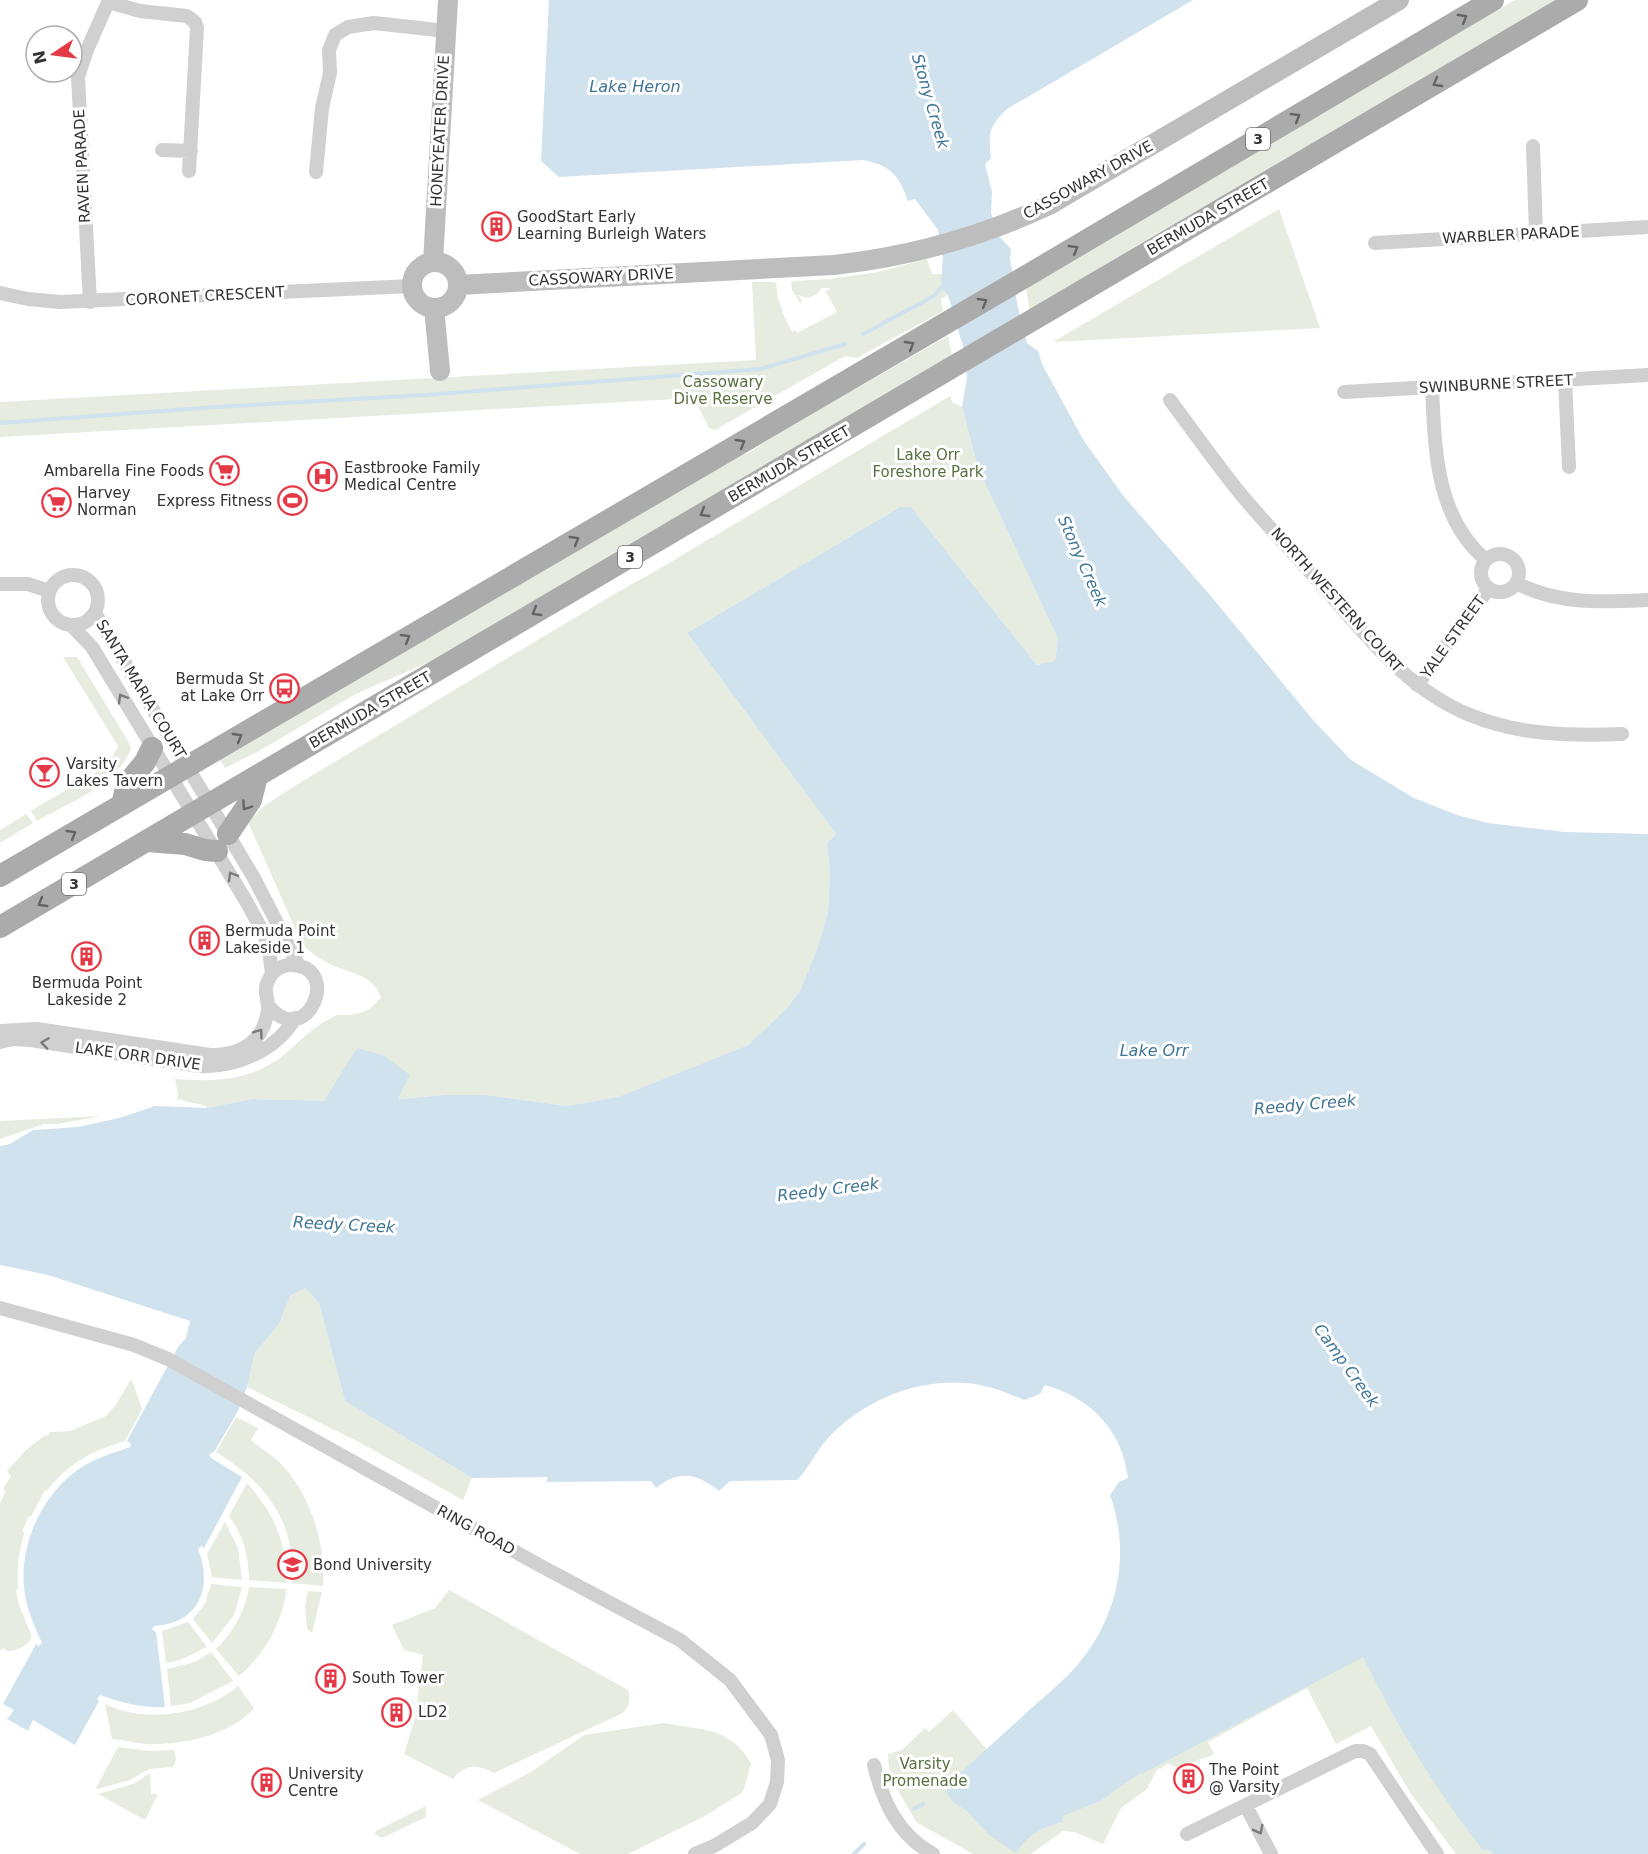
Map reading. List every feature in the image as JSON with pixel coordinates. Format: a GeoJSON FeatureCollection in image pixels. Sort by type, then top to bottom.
{"type":"FeatureCollection","features":[{"type":"Feature","properties":{"kind":"main road","name":"3"},"geometry":{"type":"LineString","coordinates":[[0,876],[943,325],[1493,0]]}},
{"type":"Feature","properties":{"kind":"main road","name":"BERMUDA STREET"},"geometry":{"type":"LineString","coordinates":[[0,927],[1577,0]]}},
{"type":"Feature","properties":{"kind":"main road"},"geometry":{"type":"LineString","coordinates":[[122,805],[127,784],[145,762],[152,748]]}},
{"type":"Feature","properties":{"kind":"main road"},"geometry":{"type":"LineString","coordinates":[[147,841],[185,844],[205,850],[222,843],[251,800],[257,776]]}},
{"type":"Feature","properties":{"kind":"street","name":"HONEYEATER DRIVE"},"geometry":{"type":"LineString","coordinates":[[433,262],[448,0]]}},
{"type":"Feature","properties":{"kind":"street","name":"CASSOWARY DRIVE"},"geometry":{"type":"LineString","coordinates":[[458,285],[834,266],[924,249],[1012,220],[1061,198],[1399,0]]}},
{"type":"Feature","properties":{"kind":"street"},"geometry":{"type":"LineString","coordinates":[[108,1],[140,11],[186,15],[195,22],[197,28],[189,171]]}},
{"type":"Feature","properties":{"kind":"street","name":"RAVEN PARADE"},"geometry":{"type":"LineString","coordinates":[[90,302],[78,77],[108,1]]}},
{"type":"Feature","properties":{"kind":"street"},"geometry":{"type":"LineString","coordinates":[[316,172],[322,108],[330,73],[329,50],[336,35],[348,27],[374,23],[446,31]]}},
{"type":"Feature","properties":{"kind":"street"},"geometry":{"type":"LineString","coordinates":[[1533,146],[1536,233]]}},
{"type":"Feature","properties":{"kind":"street"},"geometry":{"type":"LineString","coordinates":[[162,150],[191,151]]}},
{"type":"Feature","properties":{"kind":"street","name":"WARBLER PARADE"},"geometry":{"type":"LineString","coordinates":[[1375,243],[1648,227]]}},
{"type":"Feature","properties":{"kind":"street"},"geometry":{"type":"LineString","coordinates":[[433,262],[447,265],[453,270],[458,285],[457,292],[448,304],[434,308],[421,304],[412,286],[412,279],[420,267],[433,262]]}},
{"type":"Feature","properties":{"kind":"street","name":"CORONET CRESCENT"},"geometry":{"type":"LineString","coordinates":[[0,293],[37,300],[90,302],[412,286]]}},
{"type":"Feature","properties":{"kind":"street"},"geometry":{"type":"LineString","coordinates":[[434,308],[440,371]]}},
{"type":"Feature","properties":{"kind":"street","name":"SWINBURNE STREET"},"geometry":{"type":"LineString","coordinates":[[1344,392],[1648,375]]}},
{"type":"Feature","properties":{"kind":"street"},"geometry":{"type":"LineString","coordinates":[[1565,380],[1569,467]]}},
{"type":"Feature","properties":{"kind":"street"},"geometry":{"type":"LineString","coordinates":[[1432,387],[1436,458],[1442,489],[1459,526],[1486,560]]}},
{"type":"Feature","properties":{"kind":"street","name":"NORTH WESTERN COURT"},"geometry":{"type":"LineString","coordinates":[[1170,400],[1239,492],[1381,653],[1417,686],[1468,715],[1510,729],[1562,734],[1622,734]]}},
{"type":"Feature","properties":{"kind":"street"},"geometry":{"type":"LineString","coordinates":[[1494,555],[1510,556],[1519,569],[1516,583],[1504,591],[1489,588],[1485,584],[1481,571],[1486,560],[1494,555]]}},
{"type":"Feature","properties":{"kind":"street"},"geometry":{"type":"LineString","coordinates":[[74,574],[81,576],[92,583],[97,590],[98,606],[86,622],[72,626],[65,624],[53,616],[48,603],[49,591],[59,579],[74,574]]}},
{"type":"Feature","properties":{"kind":"street"},"geometry":{"type":"LineString","coordinates":[[1516,583],[1549,596],[1581,602],[1648,600]]}},
{"type":"Feature","properties":{"kind":"street"},"geometry":{"type":"LineString","coordinates":[[0,584],[28,584],[49,591]]}},
{"type":"Feature","properties":{"kind":"street","name":"YALE STREET"},"geometry":{"type":"LineString","coordinates":[[1417,686],[1489,588]]}},
{"type":"Feature","properties":{"kind":"street","name":"SANTA MARIA COURT"},"geometry":{"type":"LineString","coordinates":[[95,613],[178,771]]}},
{"type":"Feature","properties":{"kind":"street","name":"SANTA MARIA COURT"},"geometry":{"type":"LineString","coordinates":[[72,626],[92,647],[152,748],[178,771]]}},
{"type":"Feature","properties":{"kind":"street"},"geometry":{"type":"LineString","coordinates":[[178,771],[222,843],[264,934],[272,974]]}},
{"type":"Feature","properties":{"kind":"street"},"geometry":{"type":"LineString","coordinates":[[178,771],[222,843],[267,902],[299,966],[312,975],[316,982],[317,997],[310,1011],[295,1018],[280,1016],[268,1005],[265,989],[272,974],[285,966],[299,966]]}},
{"type":"Feature","properties":{"kind":"street","name":"LAKE ORR DRIVE"},"geometry":{"type":"LineString","coordinates":[[0,1031],[37,1029],[219,1055],[243,1049],[257,1037],[264,1025],[268,1005]]}},
{"type":"Feature","properties":{"kind":"street","name":"LAKE ORR DRIVE"},"geometry":{"type":"LineString","coordinates":[[0,1042],[30,1040],[200,1066],[218,1066],[242,1060],[259,1052],[289,1029],[295,1018]]}},
{"type":"Feature","properties":{"kind":"street","name":"RING ROAD"},"geometry":{"type":"LineString","coordinates":[[0,1308],[134,1345],[168,1359],[539,1565],[680,1640],[730,1680],[771,1735],[778,1760],[777,1782],[770,1804],[752,1823],[695,1854]]}},
{"type":"Feature","properties":{"kind":"street"},"geometry":{"type":"LineString","coordinates":[[1187,1834],[1301,1776],[1355,1751],[1362,1750],[1370,1754],[1437,1854]]}},
{"type":"Feature","properties":{"kind":"street"},"geometry":{"type":"LineString","coordinates":[[874,1765],[879,1786],[899,1826],[908,1837],[933,1854]]}},
{"type":"Feature","properties":{"kind":"street"},"geometry":{"type":"LineString","coordinates":[[1246,1806],[1271,1854]]}},
{"type":"Feature","properties":{"kind":"green space"},"geometry":{"type":"Polygon","coordinates":[[[1515,0],[1556,0],[1117,257],[1030,312],[1026,289],[1060,264],[1515,0]]]}},
{"type":"Feature","properties":{"kind":"green space"},"geometry":{"type":"Polygon","coordinates":[[[1279,209],[1320,328],[1053,342],[1279,209]]]}},
{"type":"Feature","properties":{"kind":"green space","name":"Cassowary Dive Reserve"},"geometry":{"type":"Polygon","coordinates":[[[927,259],[932,274],[943,274],[941,288],[948,295],[941,299],[943,311],[857,358],[845,356],[715,430],[709,428],[694,398],[0,437],[0,402],[756,360],[752,282],[776,283],[782,312],[792,332],[796,330],[797,333],[837,312],[825,290],[829,288],[822,288],[817,294],[808,298],[798,295],[802,301],[800,303],[792,290],[791,283],[794,281],[878,272],[927,259]]]}},
{"type":"Feature","properties":{"kind":"green space"},"geometry":{"type":"Polygon","coordinates":[[[948,336],[952,357],[440,657],[356,694],[257,752],[225,768],[220,759],[948,336]]]}},
{"type":"Feature","properties":{"kind":"green space","name":"Lake Orr Foreshore Park"},"geometry":{"type":"Polygon","coordinates":[[[950,396],[952,402],[962,407],[978,468],[1058,639],[1055,662],[1037,665],[911,507],[900,507],[687,633],[836,834],[827,843],[830,873],[828,912],[819,944],[800,991],[787,1008],[748,1045],[618,1097],[567,1106],[486,1095],[324,1101],[252,1099],[207,1108],[177,1099],[175,1079],[219,1080],[260,1070],[285,1054],[326,1021],[336,1015],[362,1012],[374,1005],[381,997],[372,983],[359,975],[324,961],[302,944],[248,822],[264,806],[616,593],[950,396]]]}},
{"type":"Feature","properties":{"kind":"green space"},"geometry":{"type":"Polygon","coordinates":[[[63,657],[77,657],[131,749],[115,772],[104,782],[77,800],[37,821],[31,811],[108,765],[118,746],[63,657]]]}},
{"type":"Feature","properties":{"kind":"green space"},"geometry":{"type":"Polygon","coordinates":[[[26,814],[33,823],[0,843],[0,830],[26,814]]]}},
{"type":"Feature","properties":{"kind":"green space"},"geometry":{"type":"Polygon","coordinates":[[[102,1116],[44,1124],[0,1139],[0,1121],[102,1116]]]}},
{"type":"Feature","properties":{"kind":"green space"},"geometry":{"type":"Polygon","coordinates":[[[305,1288],[319,1303],[345,1401],[472,1478],[463,1500],[359,1442],[247,1387],[255,1353],[279,1324],[290,1296],[305,1288]]]}},
{"type":"Feature","properties":{"kind":"green space"},"geometry":{"type":"Polygon","coordinates":[[[132,1380],[142,1409],[125,1441],[82,1459],[63,1473],[47,1491],[45,1490],[31,1517],[29,1516],[22,1531],[24,1533],[18,1560],[18,1589],[16,1590],[19,1605],[32,1637],[28,1643],[17,1649],[0,1650],[0,1503],[6,1491],[3,1489],[11,1476],[7,1471],[25,1451],[45,1435],[51,1432],[70,1431],[106,1416],[132,1380]]]}},
{"type":"Feature","properties":{"kind":"green space"},"geometry":{"type":"Polygon","coordinates":[[[236,1417],[258,1428],[251,1440],[283,1466],[293,1478],[309,1507],[319,1538],[323,1586],[292,1583],[290,1546],[273,1503],[242,1470],[216,1452],[236,1417]]]}},
{"type":"Feature","properties":{"kind":"green space"},"geometry":{"type":"Polygon","coordinates":[[[247,1483],[264,1505],[277,1529],[284,1555],[286,1583],[249,1580],[244,1546],[229,1516],[247,1483]]]}},
{"type":"Feature","properties":{"kind":"green space"},"geometry":{"type":"Polygon","coordinates":[[[225,1522],[238,1548],[242,1580],[212,1577],[207,1554],[225,1522]]]}},
{"type":"Feature","properties":{"kind":"green space"},"geometry":{"type":"Polygon","coordinates":[[[211,1584],[242,1587],[234,1615],[212,1643],[193,1619],[205,1604],[211,1584]]]}},
{"type":"Feature","properties":{"kind":"green space"},"geometry":{"type":"Polygon","coordinates":[[[249,1587],[287,1589],[281,1614],[271,1637],[257,1658],[239,1676],[216,1649],[238,1621],[249,1587]]]}},
{"type":"Feature","properties":{"kind":"green space"},"geometry":{"type":"Polygon","coordinates":[[[449,1590],[628,1690],[628,1706],[621,1714],[494,1773],[483,1768],[472,1767],[462,1770],[453,1779],[404,1754],[415,1719],[423,1655],[404,1650],[392,1625],[435,1608],[449,1590]]]}},
{"type":"Feature","properties":{"kind":"green space"},"geometry":{"type":"Polygon","coordinates":[[[308,1591],[322,1592],[312,1633],[307,1629],[305,1607],[308,1591]]]}},
{"type":"Feature","properties":{"kind":"green space"},"geometry":{"type":"Polygon","coordinates":[[[188,1622],[207,1647],[180,1660],[166,1663],[162,1631],[188,1622]]]}},
{"type":"Feature","properties":{"kind":"green space","name":"Varsity Promenade"},"geometry":{"type":"Polygon","coordinates":[[[1366,1646],[1493,1854],[1456,1854],[1411,1794],[1371,1726],[1336,1744],[1307,1688],[1208,1742],[1214,1754],[1180,1770],[1170,1764],[1161,1769],[1158,1768],[1147,1789],[1121,1808],[1103,1844],[1075,1832],[1063,1831],[1031,1854],[973,1854],[916,1822],[899,1792],[889,1767],[888,1754],[902,1750],[925,1728],[929,1732],[953,1710],[990,1753],[1023,1833],[1366,1646]]]}},
{"type":"Feature","properties":{"kind":"green space"},"geometry":{"type":"Polygon","coordinates":[[[211,1652],[233,1681],[190,1703],[171,1706],[167,1669],[195,1662],[211,1652]]]}},
{"type":"Feature","properties":{"kind":"green space"},"geometry":{"type":"Polygon","coordinates":[[[238,1686],[254,1708],[220,1732],[192,1740],[163,1744],[144,1744],[112,1739],[105,1704],[138,1714],[174,1713],[208,1704],[238,1686]]]}},
{"type":"Feature","properties":{"kind":"green space"},"geometry":{"type":"Polygon","coordinates":[[[664,1723],[702,1729],[725,1737],[743,1752],[751,1764],[743,1792],[707,1815],[628,1854],[580,1854],[478,1800],[531,1772],[584,1735],[664,1723]]]}},
{"type":"Feature","properties":{"kind":"green space"},"geometry":{"type":"Polygon","coordinates":[[[118,1747],[150,1751],[174,1750],[176,1760],[173,1767],[149,1769],[130,1780],[97,1789],[118,1747]]]}},
{"type":"Feature","properties":{"kind":"green space"},"geometry":{"type":"Polygon","coordinates":[[[150,1773],[151,1794],[158,1794],[145,1820],[98,1794],[133,1784],[150,1773]]]}},
{"type":"Feature","properties":{"kind":"green space"},"geometry":{"type":"Polygon","coordinates":[[[426,1806],[426,1817],[381,1838],[375,1834],[376,1831],[426,1806]]]}},
{"type":"Feature","properties":{"kind":"water","name":"Lake Orr"},"geometry":{"type":"Polygon","coordinates":[[[549,0],[1193,0],[1007,109],[1001,115],[991,131],[991,158],[985,164],[992,192],[991,213],[999,236],[1011,249],[1010,259],[1018,308],[1027,343],[1038,351],[1042,364],[1084,441],[1125,498],[1210,595],[1313,720],[1351,760],[1414,798],[1457,815],[1488,823],[1565,832],[1648,834],[1648,1854],[1493,1854],[1490,1850],[1483,1850],[1449,1804],[1418,1756],[1389,1708],[1363,1657],[1142,1774],[1140,1773],[1100,1801],[1063,1816],[1062,1822],[1036,1833],[1025,1841],[1016,1853],[988,1834],[967,1811],[953,1802],[947,1794],[947,1785],[1073,1670],[1088,1651],[1110,1610],[1120,1565],[1120,1541],[1117,1518],[1110,1495],[1119,1482],[1128,1478],[1119,1445],[1102,1418],[1090,1407],[1077,1398],[1045,1385],[1040,1394],[1024,1400],[980,1385],[939,1383],[919,1386],[880,1400],[845,1422],[830,1436],[797,1480],[730,1481],[719,1491],[703,1481],[688,1476],[673,1478],[656,1488],[651,1481],[547,1482],[547,1477],[472,1478],[345,1401],[319,1303],[305,1288],[290,1296],[279,1324],[255,1353],[247,1387],[238,1411],[214,1452],[209,1454],[211,1458],[242,1477],[204,1548],[201,1546],[198,1549],[204,1576],[199,1601],[192,1611],[182,1618],[170,1624],[154,1626],[152,1629],[156,1632],[165,1707],[148,1707],[100,1695],[75,1745],[33,1720],[28,1731],[7,1719],[14,1710],[3,1704],[36,1644],[39,1646],[42,1643],[28,1607],[23,1577],[29,1541],[35,1524],[53,1493],[65,1480],[91,1462],[130,1447],[131,1444],[127,1441],[178,1347],[186,1338],[190,1321],[48,1275],[0,1265],[0,1146],[10,1144],[33,1130],[78,1127],[119,1118],[155,1106],[207,1108],[252,1099],[324,1101],[357,1048],[385,1056],[410,1075],[398,1099],[444,1095],[486,1095],[567,1106],[618,1097],[748,1045],[787,1008],[800,991],[819,944],[828,912],[830,873],[827,843],[836,834],[687,633],[900,507],[911,507],[1037,665],[1055,661],[1058,639],[978,468],[962,407],[967,377],[964,350],[948,295],[941,288],[943,254],[938,230],[915,199],[908,201],[901,184],[887,168],[863,160],[559,177],[541,161],[549,0]]]}},
{"type":"Feature","properties":{"kind":"waterway"},"geometry":{"type":"LineString","coordinates":[[863,334],[934,296],[945,287]]}},
{"type":"Feature","properties":{"kind":"waterway"},"geometry":{"type":"LineString","coordinates":[[0,423],[425,395],[761,369],[845,344]]}},
{"type":"Feature","properties":{"kind":"waterway"},"geometry":{"type":"LineString","coordinates":[[914,1809],[923,1804]]}},
{"type":"Feature","properties":{"kind":"waterway"},"geometry":{"type":"LineString","coordinates":[[854,1854],[864,1844]]}},
{"type":"Feature","properties":{"kind":"place","name":"GoodStart Early Learning Burleigh Waters"},"geometry":{"type":"Point","coordinates":[496,226]}},
{"type":"Feature","properties":{"kind":"place","name":"Ambarella Fine Foods"},"geometry":{"type":"Point","coordinates":[225,471]}},
{"type":"Feature","properties":{"kind":"place","name":"Eastbrooke Family Medical Centre"},"geometry":{"type":"Point","coordinates":[323,477]}},
{"type":"Feature","properties":{"kind":"place","name":"Express Fitness"},"geometry":{"type":"Point","coordinates":[293,501]}},
{"type":"Feature","properties":{"kind":"place","name":"Harvey Norman"},"geometry":{"type":"Point","coordinates":[56,502]}},
{"type":"Feature","properties":{"kind":"place","name":"Bermuda St at Lake Orr"},"geometry":{"type":"Point","coordinates":[285,688]}},
{"type":"Feature","properties":{"kind":"place","name":"Varsity Lakes Tavern"},"geometry":{"type":"Point","coordinates":[45,773]}},
{"type":"Feature","properties":{"kind":"place","name":"Bermuda Point Lakeside 1"},"geometry":{"type":"Point","coordinates":[204,940]}},
{"type":"Feature","properties":{"kind":"place","name":"Bermuda Point Lakeside 2"},"geometry":{"type":"Point","coordinates":[87,956]}},
{"type":"Feature","properties":{"kind":"place","name":"Bond University"},"geometry":{"type":"Point","coordinates":[292,1565]}},
{"type":"Feature","properties":{"kind":"place","name":"South Tower"},"geometry":{"type":"Point","coordinates":[331,1678]}},
{"type":"Feature","properties":{"kind":"place","name":"LD2"},"geometry":{"type":"Point","coordinates":[397,1712]}},
{"type":"Feature","properties":{"kind":"place","name":"The Point @ Varsity"},"geometry":{"type":"Point","coordinates":[1188,1779]}},
{"type":"Feature","properties":{"kind":"place","name":"University Centre"},"geometry":{"type":"Point","coordinates":[267,1783]}},
{"type":"Feature","properties":{"kind":"water label","name":"Lake Heron"},"geometry":{"type":"Point","coordinates":[635,86]}},
{"type":"Feature","properties":{"kind":"water label","name":"Stony Creek"},"geometry":{"type":"Point","coordinates":[931,101]}},
{"type":"Feature","properties":{"kind":"water label","name":"Stony Creek"},"geometry":{"type":"Point","coordinates":[1083,561]}},
{"type":"Feature","properties":{"kind":"water label","name":"Reedy Creek"},"geometry":{"type":"Point","coordinates":[1305,1104]}},
{"type":"Feature","properties":{"kind":"water label","name":"Reedy Creek"},"geometry":{"type":"Point","coordinates":[828,1189]}},
{"type":"Feature","properties":{"kind":"water label","name":"Reedy Creek"},"geometry":{"type":"Point","coordinates":[344,1224]}},
{"type":"Feature","properties":{"kind":"water label","name":"Camp Creek"},"geometry":{"type":"Point","coordinates":[1347,1365]}}]}
